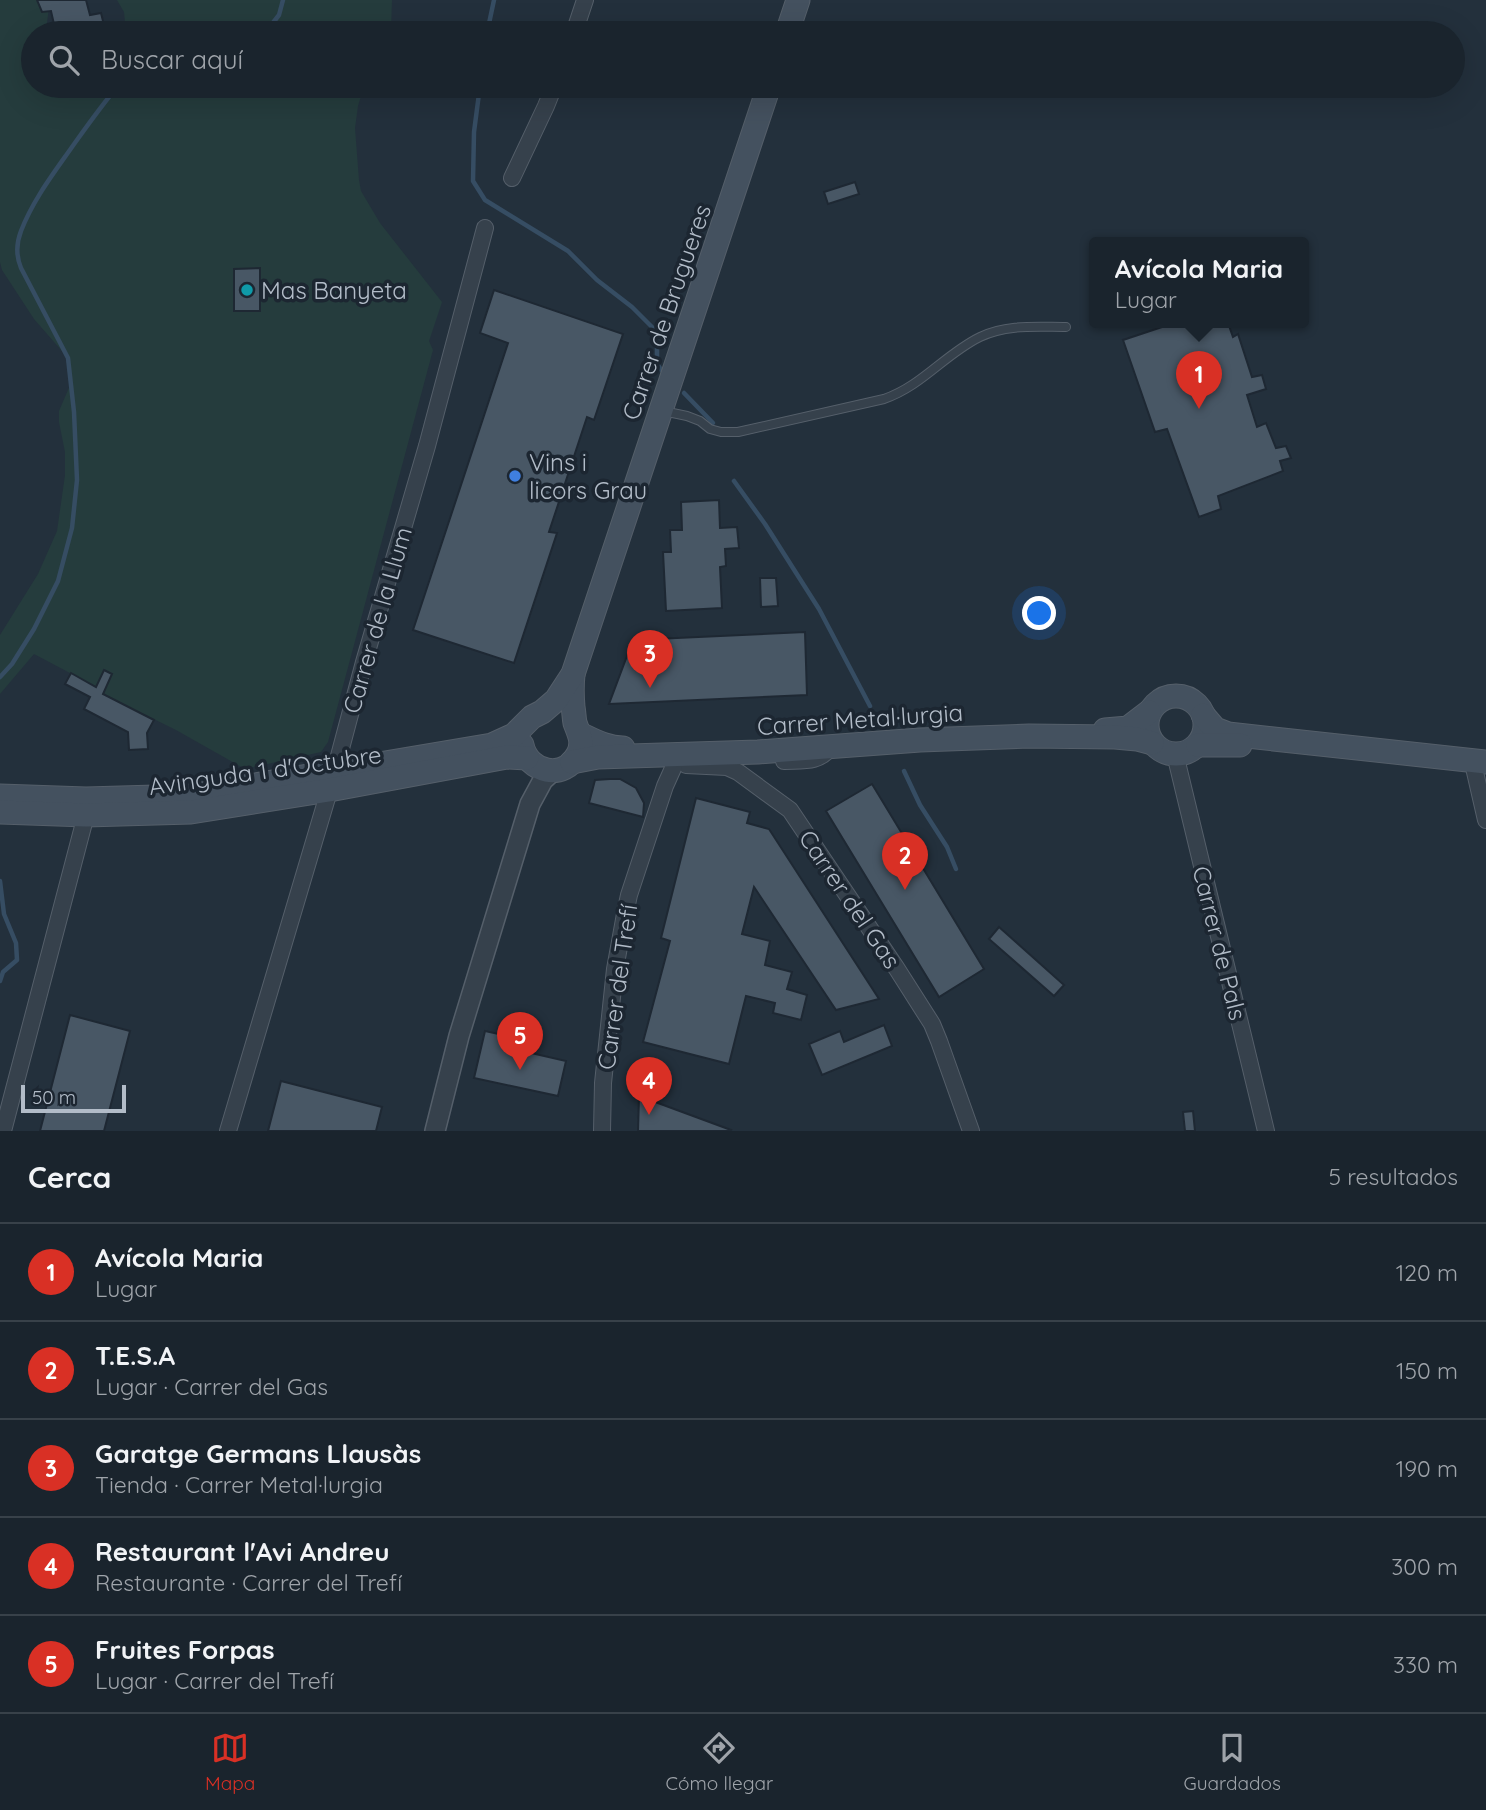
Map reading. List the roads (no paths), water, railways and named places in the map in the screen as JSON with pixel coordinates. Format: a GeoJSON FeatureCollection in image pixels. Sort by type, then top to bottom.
{"type":"FeatureCollection","features":[{"type":"Feature","properties":{"kind":"main road"},"geometry":{"type":"LineString","coordinates":[[791,21],[798,0]]}},
{"type":"Feature","properties":{"kind":"main road","name":"Carrer de Brugueres"},"geometry":{"type":"LineString","coordinates":[[573,674],[765,98]]}},
{"type":"Feature","properties":{"kind":"main road"},"geometry":{"type":"LineString","coordinates":[[528,760],[493,753],[505,740],[556,700],[573,674]]}},
{"type":"Feature","properties":{"kind":"main road"},"geometry":{"type":"LineString","coordinates":[[573,674],[572,703],[581,740],[579,752],[563,766],[539,768],[528,760],[522,748],[521,742],[534,719],[552,711],[563,713],[578,728]]}},
{"type":"Feature","properties":{"kind":"main road"},"geometry":{"type":"LineString","coordinates":[[1203,715],[1204,730],[1198,744],[1187,752],[1175,754],[1162,751],[1152,743],[1146,726],[1149,712],[1161,700],[1177,696],[1193,701],[1215,729],[1228,734],[1479,766]]}},
{"type":"Feature","properties":{"kind":"main road","name":"Carrer Metal·lurgia"},"geometry":{"type":"LineString","coordinates":[[578,728],[602,745],[620,748],[874,734],[1014,729],[1108,730],[1128,728],[1149,712]]}},
{"type":"Feature","properties":{"kind":"main road","name":"Carrer Metal·lurgia"},"geometry":{"type":"LineString","coordinates":[[563,766],[598,757],[744,752],[920,740],[1029,736],[1115,737],[1152,743]]}},
{"type":"Feature","properties":{"kind":"main road"},"geometry":{"type":"LineString","coordinates":[[1198,744],[1248,745],[1479,766]]}},
{"type":"Feature","properties":{"kind":"main road","name":"Avinguda 1 d'Octubre"},"geometry":{"type":"LineString","coordinates":[[0,812],[86,807],[332,781],[493,753]]}},
{"type":"Feature","properties":{"kind":"main road","name":"Avinguda 1 d'Octubre"},"geometry":{"type":"LineString","coordinates":[[0,796],[86,807]]}},
{"type":"Feature","properties":{"kind":"street"},"geometry":{"type":"LineString","coordinates":[[578,21],[585,0]]}},
{"type":"Feature","properties":{"kind":"street"},"geometry":{"type":"LineString","coordinates":[[512,178],[550,98]]}},
{"type":"Feature","properties":{"kind":"street","name":"Carrer de la Llum"},"geometry":{"type":"LineString","coordinates":[[228,1131],[332,781],[427,446],[485,228]]}},
{"type":"Feature","properties":{"kind":"street"},"geometry":{"type":"LineString","coordinates":[[727,767],[738,762],[814,760],[825,755],[830,747]]}},
{"type":"Feature","properties":{"kind":"street","name":"Carrer de Pals"},"geometry":{"type":"LineString","coordinates":[[1175,754],[1266,1131]]}},
{"type":"Feature","properties":{"kind":"street","name":"Carrer del Gas"},"geometry":{"type":"LineString","coordinates":[[650,755],[674,766],[727,767],[790,810],[932,1024],[971,1131]]}},
{"type":"Feature","properties":{"kind":"street"},"geometry":{"type":"LineString","coordinates":[[528,760],[530,804]]}},
{"type":"Feature","properties":{"kind":"street"},"geometry":{"type":"LineString","coordinates":[[435,1131],[459,1035],[530,804],[543,780],[563,766]]}},
{"type":"Feature","properties":{"kind":"street","name":"Carrer del Trefí"},"geometry":{"type":"LineString","coordinates":[[602,1131],[615,969],[625,914],[665,786],[674,766]]}},
{"type":"Feature","properties":{"kind":"street"},"geometry":{"type":"LineString","coordinates":[[1479,766],[1486,820]]}},
{"type":"Feature","properties":{"kind":"street"},"geometry":{"type":"LineString","coordinates":[[2,1131],[86,807]]}},
{"type":"Feature","properties":{"kind":"lane"},"geometry":{"type":"LineString","coordinates":[[660,410],[687,415],[710,429],[738,432],[901,393],[963,347],[1003,329],[1066,327]]}},
{"type":"Feature","properties":{"kind":"waterway"},"geometry":{"type":"LineString","coordinates":[[274,21],[283,0]]}},
{"type":"Feature","properties":{"kind":"waterway"},"geometry":{"type":"LineString","coordinates":[[490,21],[494,0]]}},
{"type":"Feature","properties":{"kind":"waterway"},"geometry":{"type":"LineString","coordinates":[[0,677],[12,664],[34,629],[58,581],[72,528],[77,480],[68,358],[21,268],[17,254],[18,241],[31,209],[44,188],[109,98]]}},
{"type":"Feature","properties":{"kind":"waterway"},"geometry":{"type":"LineString","coordinates":[[478,98],[474,132],[473,181],[485,200],[568,251],[597,280],[632,307],[652,327],[657,348],[657,364],[663,372]]}},
{"type":"Feature","properties":{"kind":"waterway"},"geometry":{"type":"LineString","coordinates":[[684,393],[713,423]]}},
{"type":"Feature","properties":{"kind":"waterway"},"geometry":{"type":"LineString","coordinates":[[734,481],[819,609],[870,706]]}},
{"type":"Feature","properties":{"kind":"waterway"},"geometry":{"type":"LineString","coordinates":[[904,771],[920,805],[947,847],[956,869]]}},
{"type":"Feature","properties":{"kind":"waterway"},"geometry":{"type":"LineString","coordinates":[[0,881],[4,914],[16,943],[17,960],[3,972],[0,981]]}},
{"type":"Feature","properties":{"kind":"place","name":"Mas Banyeta"},"geometry":{"type":"Point","coordinates":[247,290]}},
{"type":"Feature","properties":{"kind":"place","name":"Avícola Maria"},"geometry":{"type":"Point","coordinates":[1199,409]}},
{"type":"Feature","properties":{"kind":"place","name":"Vins i licors Grau"},"geometry":{"type":"Point","coordinates":[515,476]}},
{"type":"Feature","properties":{"kind":"place","name":"Garatge Germans Llausàs"},"geometry":{"type":"Point","coordinates":[650,688]}},
{"type":"Feature","properties":{"kind":"place","name":"T.E.S.A"},"geometry":{"type":"Point","coordinates":[905,890]}},
{"type":"Feature","properties":{"kind":"place","name":"Fruites Forpas"},"geometry":{"type":"Point","coordinates":[520,1070]}},
{"type":"Feature","properties":{"kind":"place","name":"Restaurant l'Avi Andreu"},"geometry":{"type":"Point","coordinates":[649,1115]}}]}
